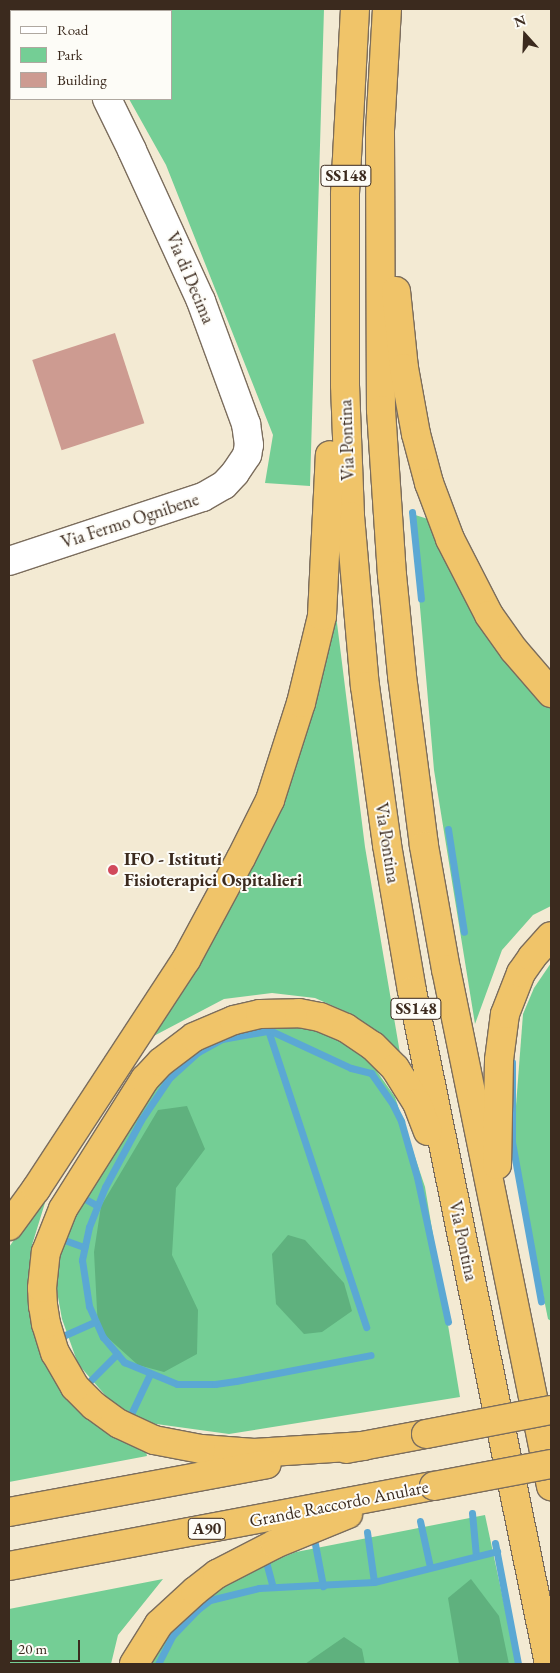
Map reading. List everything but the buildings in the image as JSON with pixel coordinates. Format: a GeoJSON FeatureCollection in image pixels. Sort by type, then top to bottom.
{"type":"FeatureCollection","features":[{"type":"Feature","properties":{"kind":"highway","name":"Via Pontina"},"geometry":{"type":"LineString","coordinates":[[355,9],[346,160],[346,429],[350,516],[365,686],[387,845],[412,991],[549,1664]]}},
{"type":"Feature","properties":{"kind":"highway","name":"Via Pontina"},"geometry":{"type":"LineString","coordinates":[[387,9],[380,131],[382,448],[408,724],[424,846],[446,969],[551,1486]]}},
{"type":"Feature","properties":{"kind":"highway"},"geometry":{"type":"LineString","coordinates":[[380,204],[395,272],[404,368],[411,409],[421,456],[437,506],[460,559],[489,615],[514,650],[551,693]]}},
{"type":"Feature","properties":{"kind":"highway"},"geometry":{"type":"LineString","coordinates":[[9,1226],[36,1189],[186,960],[270,800],[301,703],[322,616],[333,402],[345,344]]}},
{"type":"Feature","properties":{"kind":"highway"},"geometry":{"type":"LineString","coordinates":[[496,1219],[499,1060],[505,1014],[522,974],[532,957],[551,936]]}},
{"type":"Feature","properties":{"kind":"highway"},"geometry":{"type":"LineString","coordinates":[[364,1446],[254,1453],[201,1449],[154,1440],[106,1416],[94,1406],[68,1377],[55,1353],[46,1324],[43,1306],[43,1270],[46,1252],[60,1216],[134,1095],[161,1062],[194,1037],[234,1020],[260,1014],[300,1013],[320,1017],[346,1028],[372,1046],[396,1068],[408,1086],[427,1127],[463,1240]]}},
{"type":"Feature","properties":{"kind":"highway"},"geometry":{"type":"LineString","coordinates":[[9,1512],[551,1410]]}},
{"type":"Feature","properties":{"kind":"highway","name":"Grande Raccordo Anulare"},"geometry":{"type":"LineString","coordinates":[[9,1566],[551,1464]]}},
{"type":"Feature","properties":{"kind":"highway"},"geometry":{"type":"LineString","coordinates":[[134,1664],[159,1624],[174,1608],[217,1574],[275,1544],[405,1491]]}},
{"type":"Feature","properties":{"kind":"street","name":"Via di Decima"},"geometry":{"type":"LineString","coordinates":[[107,100],[132,150],[202,301],[246,424],[249,445],[242,464]]}},
{"type":"Feature","properties":{"kind":"street","name":"Via Fermo Ognibene"},"geometry":{"type":"LineString","coordinates":[[9,561],[203,497],[224,485],[242,464]]}},
{"type":"Feature","properties":{"kind":"green space"},"geometry":{"type":"Polygon","coordinates":[[[324,9],[310,486],[265,483],[273,435],[166,165],[130,100],[172,100],[172,10],[80,10],[324,9]]]}},
{"type":"Feature","properties":{"kind":"green space"},"geometry":{"type":"Polygon","coordinates":[[[412,514],[428,519],[525,679],[551,706],[551,906],[533,915],[502,950],[475,1024],[434,770],[412,514]]]}},
{"type":"Feature","properties":{"kind":"green space"},"geometry":{"type":"Polygon","coordinates":[[[334,599],[365,847],[402,1065],[351,1014],[315,998],[272,993],[224,999],[148,1039],[227,915],[291,777],[334,599]]]}},
{"type":"Feature","properties":{"kind":"green space"},"geometry":{"type":"Polygon","coordinates":[[[551,963],[551,1321],[548,1319],[513,1145],[523,1014],[534,988],[551,963]]]}},
{"type":"Feature","properties":{"kind":"green space"},"geometry":{"type":"Polygon","coordinates":[[[290,1020],[347,1041],[371,1063],[395,1097],[425,1187],[460,1397],[229,1434],[149,1423],[112,1403],[78,1364],[62,1319],[54,1275],[69,1219],[162,1076],[210,1036],[290,1020]]]}},
{"type":"Feature","properties":{"kind":"green space"},"geometry":{"type":"Polygon","coordinates":[[[187,1106],[205,1149],[176,1188],[172,1255],[198,1310],[197,1354],[164,1372],[138,1365],[98,1329],[94,1252],[101,1206],[158,1110],[187,1106]]]}},
{"type":"Feature","properties":{"kind":"green space"},"geometry":{"type":"Polygon","coordinates":[[[48,1193],[32,1245],[32,1311],[39,1342],[145,1448],[147,1456],[9,1482],[9,1247],[48,1193]]]}},
{"type":"Feature","properties":{"kind":"green space"},"geometry":{"type":"Polygon","coordinates":[[[288,1235],[305,1240],[344,1283],[352,1311],[322,1332],[304,1334],[276,1304],[272,1254],[288,1235]]]}},
{"type":"Feature","properties":{"kind":"green space"},"geometry":{"type":"Polygon","coordinates":[[[485,1515],[517,1664],[143,1664],[168,1625],[222,1581],[296,1552],[485,1515]]]}},
{"type":"Feature","properties":{"kind":"green space"},"geometry":{"type":"Polygon","coordinates":[[[163,1579],[118,1635],[111,1664],[9,1664],[9,1609],[163,1579]]]}},
{"type":"Feature","properties":{"kind":"green space"},"geometry":{"type":"Polygon","coordinates":[[[471,1579],[499,1616],[509,1664],[459,1664],[448,1598],[471,1579]]]}},
{"type":"Feature","properties":{"kind":"green space"},"geometry":{"type":"Polygon","coordinates":[[[344,1637],[362,1649],[365,1664],[305,1664],[344,1637]]]}},
{"type":"Feature","properties":{"kind":"waterway"},"geometry":{"type":"LineString","coordinates":[[412,512],[421,599]]}},
{"type":"Feature","properties":{"kind":"waterway"},"geometry":{"type":"LineString","coordinates":[[448,829],[464,932]]}},
{"type":"Feature","properties":{"kind":"waterway"},"geometry":{"type":"LineString","coordinates":[[268,1030],[366,1327]]}},
{"type":"Feature","properties":{"kind":"waterway"},"geometry":{"type":"LineString","coordinates":[[269,1030],[351,1068],[371,1073],[393,1105],[401,1121],[417,1177],[448,1322]]}},
{"type":"Feature","properties":{"kind":"waterway"},"geometry":{"type":"LineString","coordinates":[[267,1031],[222,1039],[197,1053],[170,1077],[141,1120],[105,1187],[89,1227],[82,1260],[89,1306],[103,1337],[124,1362],[177,1384],[215,1384],[236,1381],[371,1355]]}},
{"type":"Feature","properties":{"kind":"waterway"},"geometry":{"type":"LineString","coordinates":[[512,1062],[512,1142],[541,1301]]}},
{"type":"Feature","properties":{"kind":"waterway"},"geometry":{"type":"LineString","coordinates":[[78,1195],[96,1205]]}},
{"type":"Feature","properties":{"kind":"waterway"},"geometry":{"type":"LineString","coordinates":[[59,1238],[84,1247]]}},
{"type":"Feature","properties":{"kind":"waterway"},"geometry":{"type":"LineString","coordinates":[[63,1336],[95,1322]]}},
{"type":"Feature","properties":{"kind":"waterway"},"geometry":{"type":"LineString","coordinates":[[91,1380],[117,1354]]}},
{"type":"Feature","properties":{"kind":"waterway"},"geometry":{"type":"LineString","coordinates":[[132,1412],[150,1374]]}},
{"type":"Feature","properties":{"kind":"waterway"},"geometry":{"type":"LineString","coordinates":[[472,1513],[476,1556]]}},
{"type":"Feature","properties":{"kind":"waterway"},"geometry":{"type":"LineString","coordinates":[[420,1521],[430,1567]]}},
{"type":"Feature","properties":{"kind":"waterway"},"geometry":{"type":"LineString","coordinates":[[367,1532],[374,1582]]}},
{"type":"Feature","properties":{"kind":"waterway"},"geometry":{"type":"LineString","coordinates":[[495,1543],[518,1664]]}},
{"type":"Feature","properties":{"kind":"waterway"},"geometry":{"type":"LineString","coordinates":[[315,1544],[323,1586]]}},
{"type":"Feature","properties":{"kind":"waterway"},"geometry":{"type":"LineString","coordinates":[[158,1664],[173,1635],[197,1610],[210,1600],[259,1588],[374,1582],[497,1551]]}},
{"type":"Feature","properties":{"kind":"waterway"},"geometry":{"type":"LineString","coordinates":[[265,1558],[273,1587]]}},
{"type":"Feature","properties":{"kind":"place","name":"IFO - Istituti Fisioterapici Ospitalieri"},"geometry":{"type":"Point","coordinates":[113,870]}}]}
